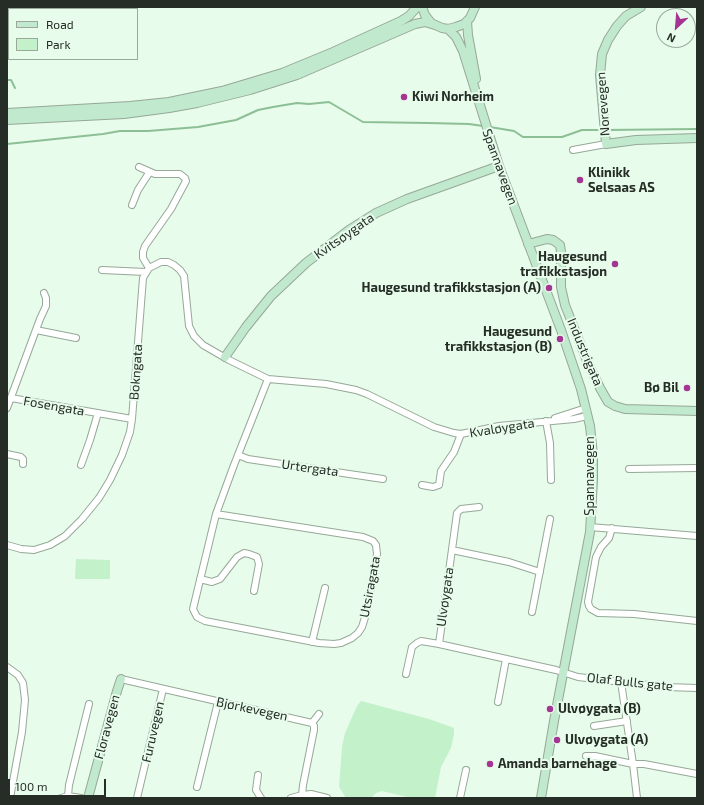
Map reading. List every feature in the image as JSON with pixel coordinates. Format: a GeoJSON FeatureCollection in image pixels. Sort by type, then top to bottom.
{"type":"FeatureCollection","features":[{"type":"Feature","properties":{"kind":"main road"},"geometry":{"type":"LineString","coordinates":[[7,113],[130,106],[169,102],[222,91],[282,73],[333,52],[401,21],[409,16],[417,7]]}},
{"type":"Feature","properties":{"kind":"main road"},"geometry":{"type":"LineString","coordinates":[[422,7],[428,19],[436,26]]}},
{"type":"Feature","properties":{"kind":"main road"},"geometry":{"type":"LineString","coordinates":[[7,120],[124,114],[197,103],[250,90],[297,75],[415,24],[425,22],[448,29],[460,26],[473,14],[475,7]]}},
{"type":"Feature","properties":{"kind":"main road","name":"Norevegen"},"geometry":{"type":"LineString","coordinates":[[606,144],[600,75],[602,54],[608,40],[617,26],[626,16],[641,7]]}},
{"type":"Feature","properties":{"kind":"main road"},"geometry":{"type":"LineString","coordinates":[[467,21],[477,86],[477,96]]}},
{"type":"Feature","properties":{"kind":"main road"},"geometry":{"type":"LineString","coordinates":[[448,29],[460,43],[477,96]]}},
{"type":"Feature","properties":{"kind":"main road","name":"Spannavegen"},"geometry":{"type":"LineString","coordinates":[[477,96],[499,166],[564,338],[581,389],[587,412],[592,455],[593,480],[590,527],[541,798]]}},
{"type":"Feature","properties":{"kind":"main road"},"geometry":{"type":"LineString","coordinates":[[606,144],[636,140],[697,138]]}},
{"type":"Feature","properties":{"kind":"main road","name":"Kvitsøygata"},"geometry":{"type":"LineString","coordinates":[[225,357],[246,327],[271,296],[317,254],[349,230],[376,213],[406,198],[499,166]]}},
{"type":"Feature","properties":{"kind":"main road","name":"Industrigata"},"geometry":{"type":"LineString","coordinates":[[528,244],[546,239],[560,245],[561,287],[565,305],[587,361],[608,402],[625,409],[697,412]]}},
{"type":"Feature","properties":{"kind":"main road","name":"Floravegen"},"geometry":{"type":"LineString","coordinates":[[88,798],[121,679]]}},
{"type":"Feature","properties":{"kind":"street"},"geometry":{"type":"LineString","coordinates":[[572,150],[606,144]]}},
{"type":"Feature","properties":{"kind":"street"},"geometry":{"type":"LineString","coordinates":[[139,168],[155,174],[180,174],[186,181],[171,209],[142,252],[147,270]]}},
{"type":"Feature","properties":{"kind":"street"},"geometry":{"type":"LineString","coordinates":[[132,205],[138,190],[149,173]]}},
{"type":"Feature","properties":{"kind":"street"},"geometry":{"type":"LineString","coordinates":[[102,270],[147,270],[161,262],[168,262],[180,270],[184,276],[189,326],[194,336],[203,345],[239,366],[268,379],[326,384],[356,390],[434,427],[446,432],[461,434]]}},
{"type":"Feature","properties":{"kind":"street","name":"Bokngata"},"geometry":{"type":"LineString","coordinates":[[7,545],[21,549],[34,550],[50,545],[65,536],[99,498],[110,480],[122,456],[130,432],[142,286],[147,270]]}},
{"type":"Feature","properties":{"kind":"street"},"geometry":{"type":"LineString","coordinates":[[7,408],[46,306],[46,298],[44,294]]}},
{"type":"Feature","properties":{"kind":"street"},"geometry":{"type":"LineString","coordinates":[[36,330],[76,338]]}},
{"type":"Feature","properties":{"kind":"street","name":"Utsiragata"},"geometry":{"type":"LineString","coordinates":[[216,514],[363,537],[373,541],[376,545],[377,554],[362,628],[352,638],[341,642],[327,644],[210,623],[201,620],[194,613],[193,609],[216,514],[268,379]]}},
{"type":"Feature","properties":{"kind":"street","name":"Fosengata"},"geometry":{"type":"LineString","coordinates":[[11,398],[132,419]]}},
{"type":"Feature","properties":{"kind":"street","name":"Kvaløygata"},"geometry":{"type":"LineString","coordinates":[[422,485],[433,487],[440,485],[441,471],[454,452],[461,434],[499,426],[546,421],[587,412]]}},
{"type":"Feature","properties":{"kind":"street","name":"Fosengata"},"geometry":{"type":"LineString","coordinates":[[81,465],[98,413]]}},
{"type":"Feature","properties":{"kind":"street"},"geometry":{"type":"LineString","coordinates":[[546,421],[550,443],[551,480]]}},
{"type":"Feature","properties":{"kind":"street"},"geometry":{"type":"LineString","coordinates":[[7,454],[22,457],[23,464]]}},
{"type":"Feature","properties":{"kind":"street","name":"Urtergata"},"geometry":{"type":"LineString","coordinates":[[238,455],[248,459],[383,478]]}},
{"type":"Feature","properties":{"kind":"street"},"geometry":{"type":"LineString","coordinates":[[629,469],[697,468]]}},
{"type":"Feature","properties":{"kind":"street","name":"Ulvøygata"},"geometry":{"type":"LineString","coordinates":[[439,644],[457,513],[460,509],[479,507]]}},
{"type":"Feature","properties":{"kind":"street"},"geometry":{"type":"LineString","coordinates":[[532,612],[550,519]]}},
{"type":"Feature","properties":{"kind":"street"},"geometry":{"type":"LineString","coordinates":[[590,527],[697,536]]}},
{"type":"Feature","properties":{"kind":"street"},"geometry":{"type":"LineString","coordinates":[[612,528],[609,538],[596,557],[588,602],[591,609],[598,613],[634,614],[697,621]]}},
{"type":"Feature","properties":{"kind":"street","name":"Ulvøygata"},"geometry":{"type":"LineString","coordinates":[[452,550],[509,562],[540,572]]}},
{"type":"Feature","properties":{"kind":"street"},"geometry":{"type":"LineString","coordinates":[[200,579],[212,582],[220,579],[237,557],[244,553],[249,554],[257,557],[259,561],[254,591]]}},
{"type":"Feature","properties":{"kind":"street"},"geometry":{"type":"LineString","coordinates":[[312,642],[325,588]]}},
{"type":"Feature","properties":{"kind":"street","name":"Ulvøygata"},"geometry":{"type":"LineString","coordinates":[[406,674],[412,647],[421,642],[439,644],[564,673]]}},
{"type":"Feature","properties":{"kind":"street"},"geometry":{"type":"LineString","coordinates":[[498,702],[506,659]]}},
{"type":"Feature","properties":{"kind":"street"},"geometry":{"type":"LineString","coordinates":[[7,667],[18,675],[23,682],[25,696],[22,732],[10,798]]}},
{"type":"Feature","properties":{"kind":"street","name":"Olaf Bulls gate"},"geometry":{"type":"LineString","coordinates":[[564,673],[578,677],[621,682],[666,687],[697,688]]}},
{"type":"Feature","properties":{"kind":"street","name":"Bjørkevegen"},"geometry":{"type":"LineString","coordinates":[[121,679],[312,723]]}},
{"type":"Feature","properties":{"kind":"street"},"geometry":{"type":"LineString","coordinates":[[621,682],[637,798]]}},
{"type":"Feature","properties":{"kind":"street","name":"Furuvegen"},"geometry":{"type":"LineString","coordinates":[[137,798],[163,689]]}},
{"type":"Feature","properties":{"kind":"street"},"geometry":{"type":"LineString","coordinates":[[197,787],[218,702]]}},
{"type":"Feature","properties":{"kind":"street"},"geometry":{"type":"LineString","coordinates":[[68,796],[69,785],[89,704]]}},
{"type":"Feature","properties":{"kind":"street"},"geometry":{"type":"LineString","coordinates":[[302,794],[314,730],[312,723],[319,714]]}},
{"type":"Feature","properties":{"kind":"street"},"geometry":{"type":"LineString","coordinates":[[594,726],[627,721]]}},
{"type":"Feature","properties":{"kind":"street"},"geometry":{"type":"LineString","coordinates":[[586,756],[595,756],[633,764],[644,764],[697,774]]}},
{"type":"Feature","properties":{"kind":"street"},"geometry":{"type":"LineString","coordinates":[[460,798],[466,770]]}},
{"type":"Feature","properties":{"kind":"street"},"geometry":{"type":"LineString","coordinates":[[258,775],[256,790],[261,798]]}},
{"type":"Feature","properties":{"kind":"street"},"geometry":{"type":"LineString","coordinates":[[290,798],[302,794],[327,798]]}},
{"type":"Feature","properties":{"kind":"street"},"geometry":{"type":"LineString","coordinates":[[61,798],[68,796],[81,798]]}},
{"type":"Feature","properties":{"kind":"green space"},"geometry":{"type":"Polygon","coordinates":[[[76,559],[110,560],[110,579],[75,579],[76,559]]]}},
{"type":"Feature","properties":{"kind":"green space"},"geometry":{"type":"Polygon","coordinates":[[[361,701],[429,719],[454,728],[451,748],[441,767],[435,798],[407,797],[382,791],[376,793],[371,798],[346,798],[339,787],[342,747],[345,733],[357,706],[361,701]]]}},
{"type":"Feature","properties":{"kind":"waterway"},"geometry":{"type":"LineString","coordinates":[[7,80],[11,80],[15,88]]}},
{"type":"Feature","properties":{"kind":"waterway"},"geometry":{"type":"LineString","coordinates":[[7,144],[120,131],[148,131],[198,127],[236,120],[258,110],[297,103],[309,104],[329,102],[363,122],[469,124],[483,126]]}},
{"type":"Feature","properties":{"kind":"waterway"},"geometry":{"type":"LineString","coordinates":[[490,127],[514,131],[523,137],[562,137],[582,130],[602,130]]}},
{"type":"Feature","properties":{"kind":"waterway"},"geometry":{"type":"LineString","coordinates":[[606,130],[697,129]]}},
{"type":"Feature","properties":{"kind":"place","name":"Kiwi Norheim"},"geometry":{"type":"Point","coordinates":[404,97]}},
{"type":"Feature","properties":{"kind":"place","name":"Klinikk Selsaas AS"},"geometry":{"type":"Point","coordinates":[580,180]}},
{"type":"Feature","properties":{"kind":"place","name":"Haugesund trafikkstasjon"},"geometry":{"type":"Point","coordinates":[615,264]}},
{"type":"Feature","properties":{"kind":"place","name":"Haugesund trafikkstasjon (A)"},"geometry":{"type":"Point","coordinates":[549,288]}},
{"type":"Feature","properties":{"kind":"place","name":"Haugesund trafikkstasjon (B)"},"geometry":{"type":"Point","coordinates":[560,339]}},
{"type":"Feature","properties":{"kind":"place","name":"Bø Bil"},"geometry":{"type":"Point","coordinates":[687,388]}},
{"type":"Feature","properties":{"kind":"place","name":"Ulvøygata (B)"},"geometry":{"type":"Point","coordinates":[550,709]}},
{"type":"Feature","properties":{"kind":"place","name":"Ulvøygata (A)"},"geometry":{"type":"Point","coordinates":[557,740]}},
{"type":"Feature","properties":{"kind":"place","name":"Amanda barnehage"},"geometry":{"type":"Point","coordinates":[490,764]}}]}
